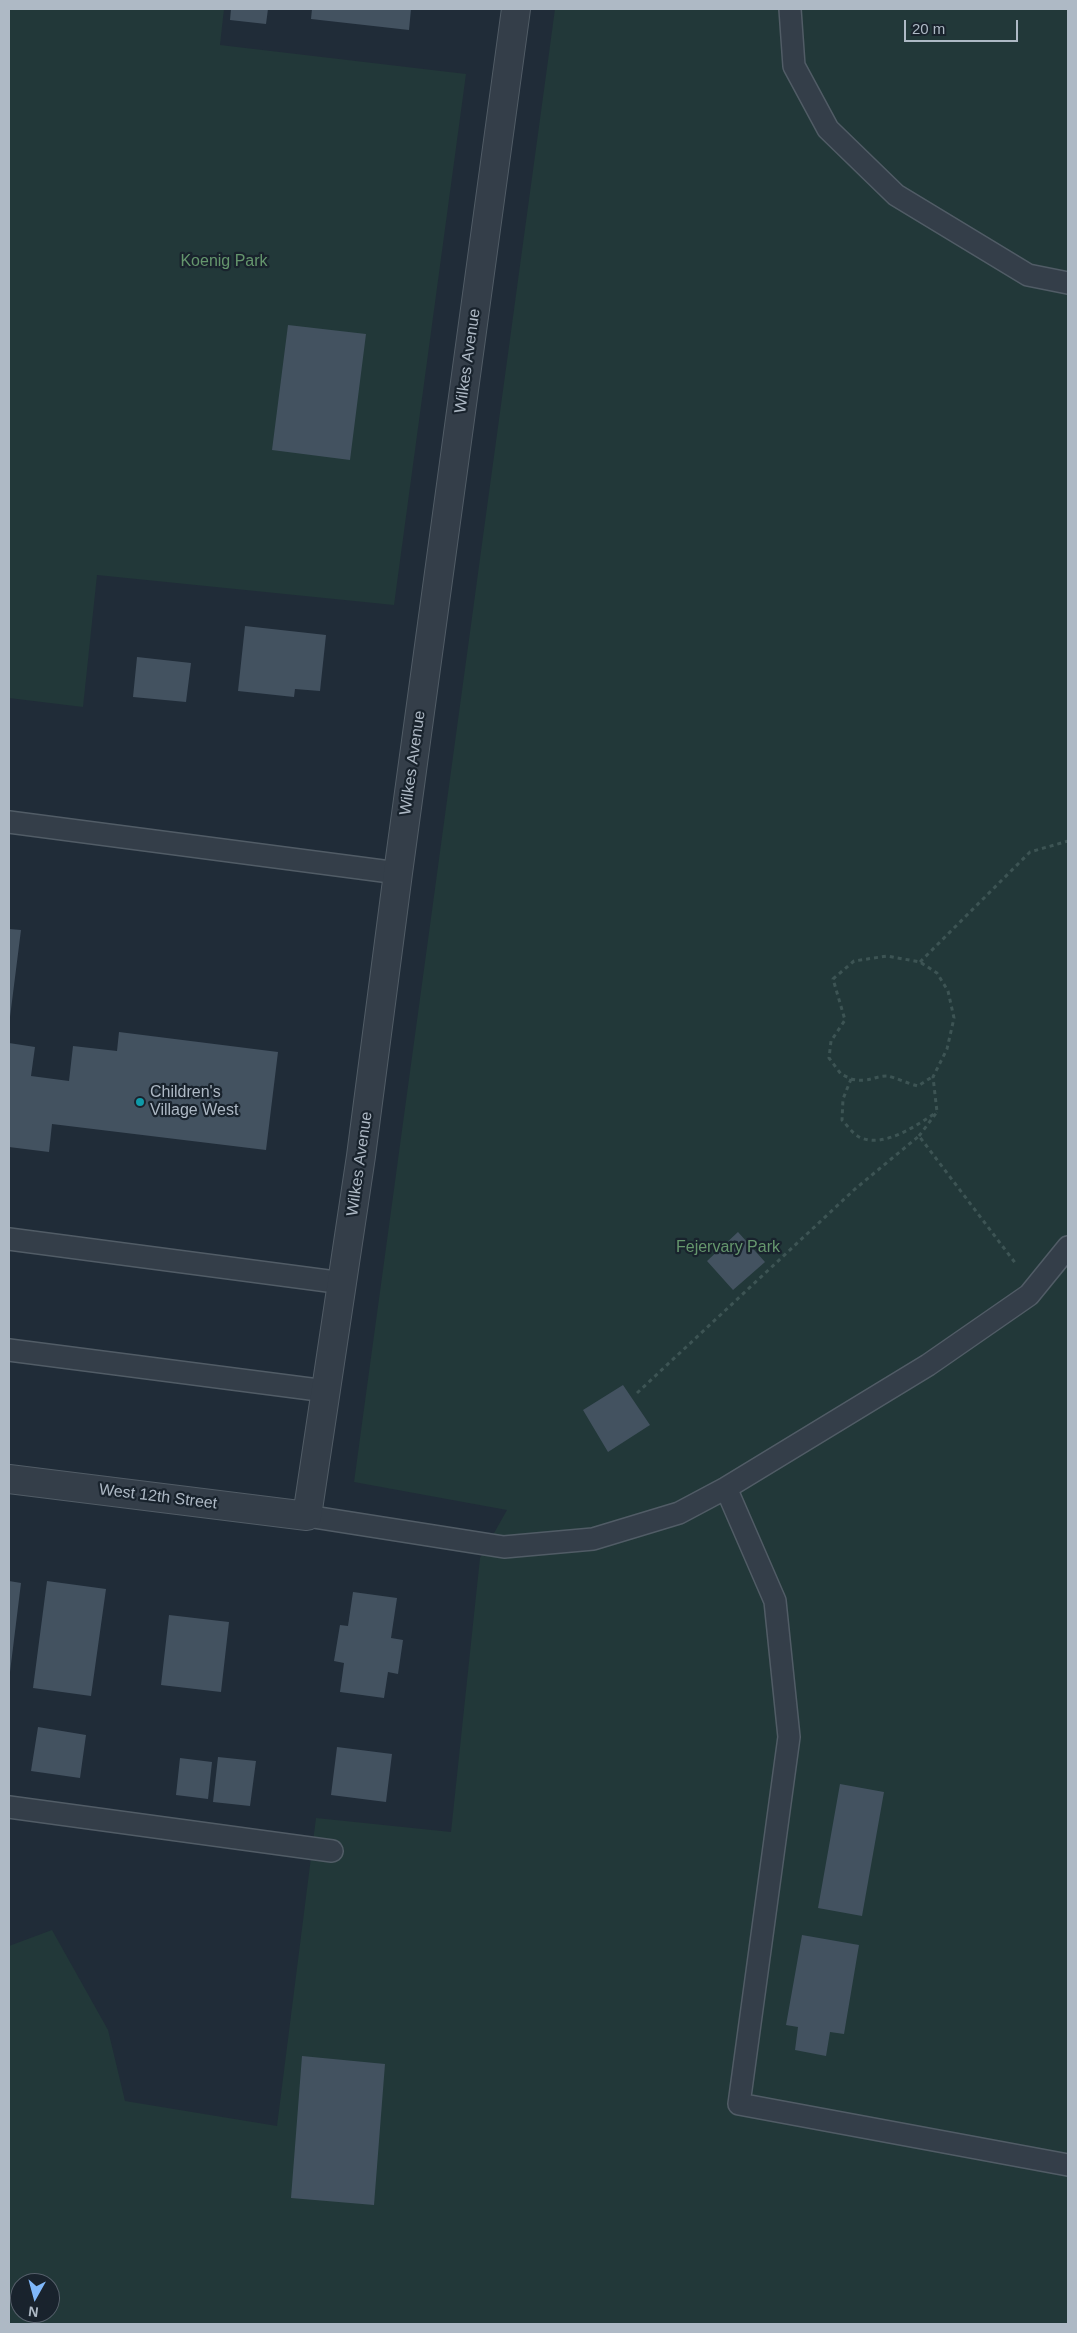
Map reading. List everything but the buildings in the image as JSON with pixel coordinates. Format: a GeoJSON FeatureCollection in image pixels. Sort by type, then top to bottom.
{"type":"FeatureCollection","features":[{"type":"Feature","properties":{"kind":"street","name":"Wilkes Avenue"},"geometry":{"type":"LineString","coordinates":[[307,1516],[362,1156],[398,873],[516,9]]}},
{"type":"Feature","properties":{"kind":"street","name":"West 12th Street"},"geometry":{"type":"LineString","coordinates":[[9,1479],[307,1516]]}},
{"type":"Feature","properties":{"kind":"lane"},"geometry":{"type":"LineString","coordinates":[[790,9],[794,66],[828,129],[896,195],[1028,275],[1068,284]]}},
{"type":"Feature","properties":{"kind":"lane"},"geometry":{"type":"LineString","coordinates":[[9,822],[398,873]]}},
{"type":"Feature","properties":{"kind":"lane"},"geometry":{"type":"LineString","coordinates":[[9,1238],[343,1283]]}},
{"type":"Feature","properties":{"kind":"lane"},"geometry":{"type":"LineString","coordinates":[[307,1516],[504,1547],[593,1539],[679,1513],[726,1488],[928,1365],[1028,1296],[1068,1247]]}},
{"type":"Feature","properties":{"kind":"lane"},"geometry":{"type":"LineString","coordinates":[[9,1350],[326,1391]]}},
{"type":"Feature","properties":{"kind":"lane"},"geometry":{"type":"LineString","coordinates":[[726,1488],[775,1601],[789,1737],[739,2104],[1068,2165]]}},
{"type":"Feature","properties":{"kind":"lane"},"geometry":{"type":"LineString","coordinates":[[9,1807],[332,1851]]}},
{"type":"Feature","properties":{"kind":"path"},"geometry":{"type":"LineString","coordinates":[[920,962],[1030,852],[1068,841]]}},
{"type":"Feature","properties":{"kind":"path"},"geometry":{"type":"LineString","coordinates":[[887,956],[920,962],[937,973],[948,990],[954,1018],[947,1049],[933,1077],[918,1086],[904,1083],[888,1076],[864,1082],[841,1074],[829,1058],[831,1041],[844,1020],[833,979],[854,961],[887,956]]}},
{"type":"Feature","properties":{"kind":"path"},"geometry":{"type":"LineString","coordinates":[[637,1393],[855,1189],[919,1136],[937,1112],[933,1077]]}},
{"type":"Feature","properties":{"kind":"path"},"geometry":{"type":"LineString","coordinates":[[851,1079],[843,1099],[842,1120],[858,1137],[876,1140],[903,1134],[937,1112]]}},
{"type":"Feature","properties":{"kind":"path"},"geometry":{"type":"LineString","coordinates":[[919,1136],[1035,1288]]}},
{"type":"Feature","properties":{"kind":"green space","name":"Koenig Park"},"geometry":{"type":"Polygon","coordinates":[[[9,9],[224,9],[220,45],[466,74],[394,605],[97,575],[83,707],[9,698],[9,9]]]}},
{"type":"Feature","properties":{"kind":"green space","name":"Fejervary Park"},"geometry":{"type":"Polygon","coordinates":[[[555,9],[1068,9],[1068,2324],[9,2324],[9,1946],[52,1930],[108,2030],[125,2101],[277,2126],[316,1818],[451,1832],[480,1558],[507,1510],[354,1482],[555,9]]]}},
{"type":"Feature","properties":{"kind":"place","name":"Children's Village West"},"geometry":{"type":"Point","coordinates":[140,1102]}}]}
